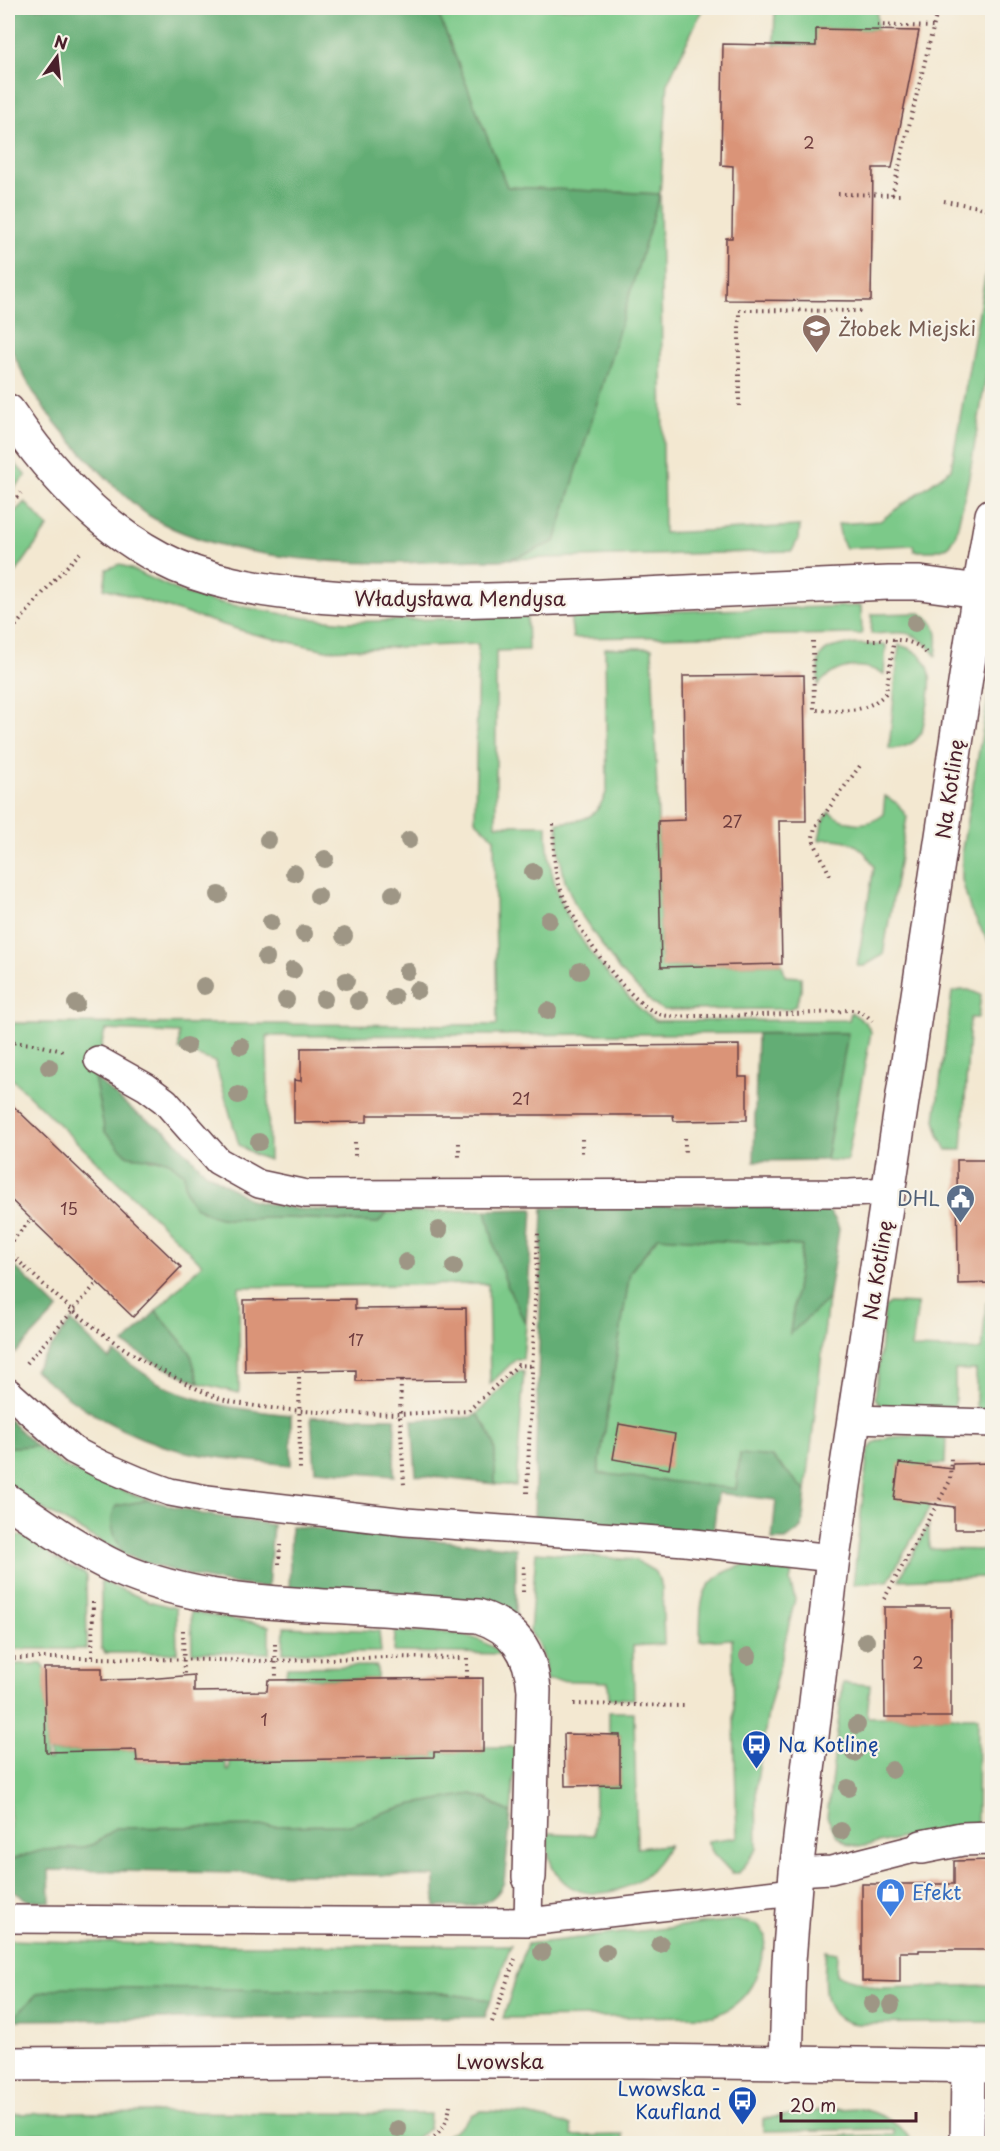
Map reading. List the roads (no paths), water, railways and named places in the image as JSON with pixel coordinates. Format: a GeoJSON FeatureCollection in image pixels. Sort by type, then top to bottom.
{"type":"FeatureCollection","features":[{"type":"Feature","properties":{"kind":"street","name":"Władysława Mendysa"},"geometry":{"type":"LineString","coordinates":[[8,411],[49,465],[106,524],[162,560],[195,573],[263,590],[360,600],[422,602],[549,599],[889,583],[920,583],[979,591]]}},
{"type":"Feature","properties":{"kind":"street","name":"Na Kotlinę"},"geometry":{"type":"LineString","coordinates":[[786,2064],[795,1882],[833,1558],[979,591],[993,515]]}},
{"type":"Feature","properties":{"kind":"street"},"geometry":{"type":"LineString","coordinates":[[8,1501],[94,1556],[150,1581],[183,1590],[220,1598],[276,1603],[478,1616],[508,1630],[524,1653],[532,1673],[534,1690],[529,1877]]}},
{"type":"Feature","properties":{"kind":"street"},"geometry":{"type":"LineString","coordinates":[[922,1846],[962,1839],[993,1839]]}},
{"type":"Feature","properties":{"kind":"street","name":"Lwowska"},"geometry":{"type":"LineString","coordinates":[[8,2064],[450,2061],[980,2066]]}},
{"type":"Feature","properties":{"kind":"street"},"geometry":{"type":"LineString","coordinates":[[967,2144],[980,2066]]}},
{"type":"Feature","properties":{"kind":"lane"},"geometry":{"type":"LineString","coordinates":[[98,1060],[146,1087],[165,1101],[218,1161],[260,1184],[306,1194],[889,1191]]}},
{"type":"Feature","properties":{"kind":"lane"},"geometry":{"type":"LineString","coordinates":[[15,1380],[73,1450],[128,1476],[179,1494],[406,1522],[685,1542],[833,1558]]}},
{"type":"Feature","properties":{"kind":"lane"},"geometry":{"type":"LineString","coordinates":[[855,1419],[993,1423]]}},
{"type":"Feature","properties":{"kind":"lane"},"geometry":{"type":"LineString","coordinates":[[8,1919],[528,1922],[795,1882],[875,1857],[922,1846]]}},
{"type":"Feature","properties":{"kind":"lane"},"geometry":{"type":"LineString","coordinates":[[528,1922],[529,1877]]}},
{"type":"Feature","properties":{"kind":"place","name":"Żłobek Miejski"},"geometry":{"type":"Point","coordinates":[817,354]}},
{"type":"Feature","properties":{"kind":"place","name":"DHL"},"geometry":{"type":"Point","coordinates":[961,1224]}},
{"type":"Feature","properties":{"kind":"place","name":"Na Kotlinę"},"geometry":{"type":"Point","coordinates":[757,1770]}},
{"type":"Feature","properties":{"kind":"place","name":"Efekt"},"geometry":{"type":"Point","coordinates":[891,1918]}},
{"type":"Feature","properties":{"kind":"place","name":"Lwowska - Kaufland"},"geometry":{"type":"Point","coordinates":[742,2126]}}]}
